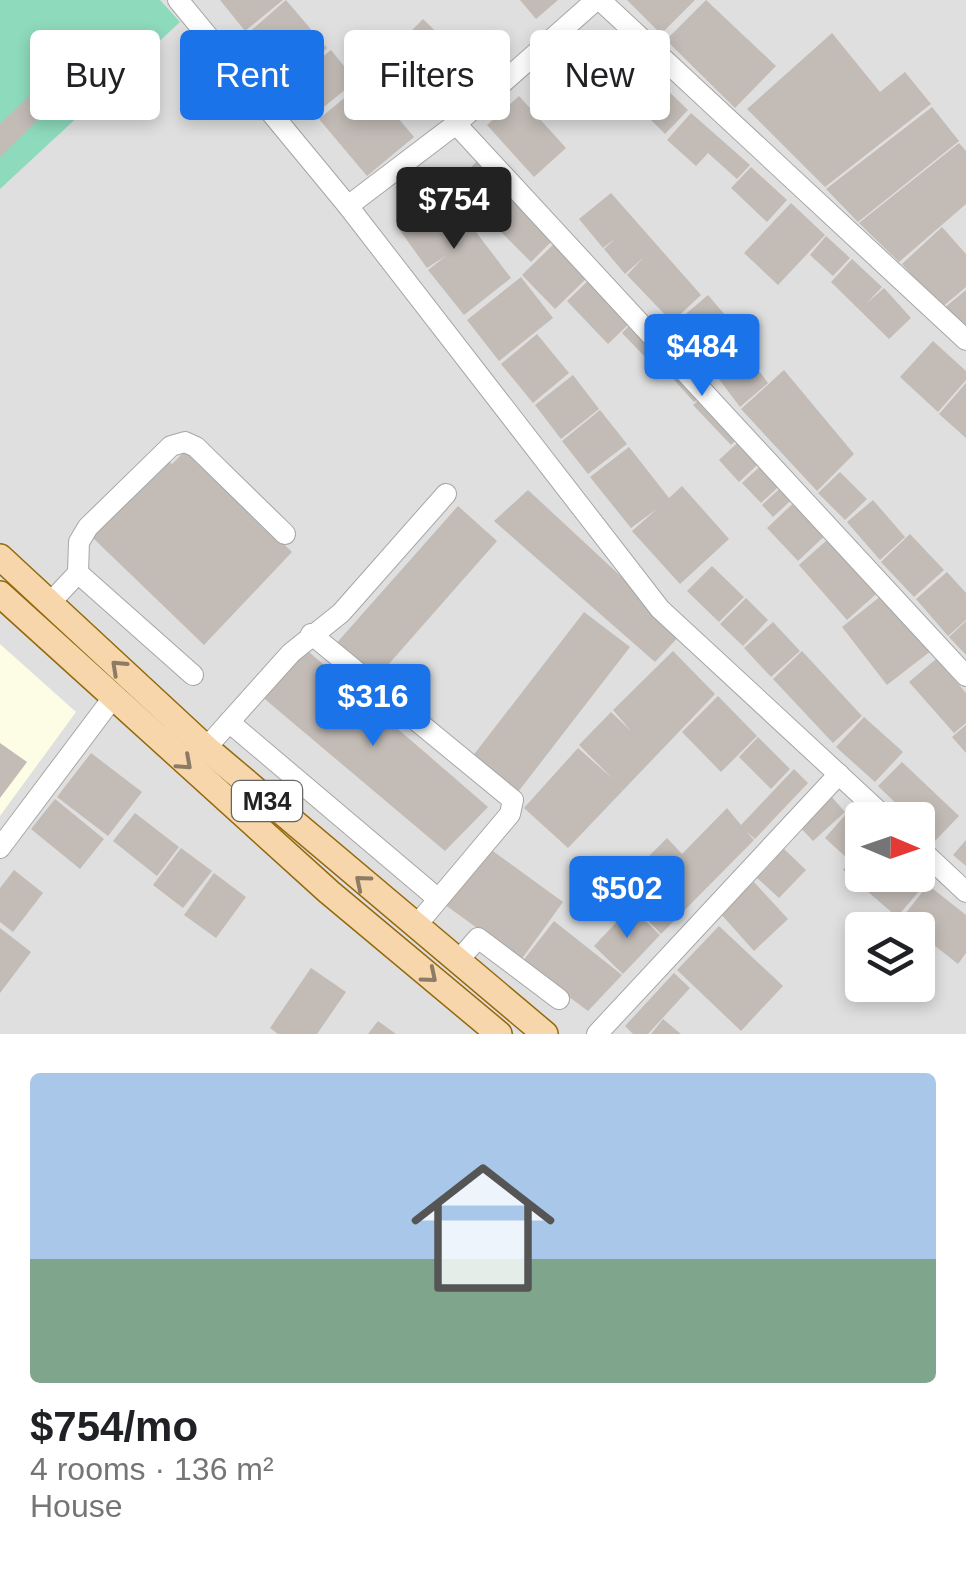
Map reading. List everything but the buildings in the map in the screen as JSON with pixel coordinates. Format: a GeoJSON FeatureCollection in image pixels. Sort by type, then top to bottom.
{"type":"FeatureCollection","features":[{"type":"Feature","properties":{"kind":"main road","name":"M34"},"geometry":{"type":"LineString","coordinates":[[0,557],[206,748],[545,1034]]}},
{"type":"Feature","properties":{"kind":"main road","name":"M34"},"geometry":{"type":"LineString","coordinates":[[0,594],[112,699],[499,1034]]}},
{"type":"Feature","properties":{"kind":"street"},"geometry":{"type":"LineString","coordinates":[[178,0],[348,206],[660,609],[869,802]]}},
{"type":"Feature","properties":{"kind":"street"},"geometry":{"type":"LineString","coordinates":[[348,206],[456,124],[598,0],[966,340]]}},
{"type":"Feature","properties":{"kind":"street"},"geometry":{"type":"LineString","coordinates":[[456,124],[966,676]]}},
{"type":"Feature","properties":{"kind":"street"},"geometry":{"type":"LineString","coordinates":[[50,604],[78,573],[79,542],[88,527],[171,446],[185,442],[196,447],[285,534]]}},
{"type":"Feature","properties":{"kind":"street"},"geometry":{"type":"LineString","coordinates":[[206,748],[311,634],[341,614],[446,494]]}},
{"type":"Feature","properties":{"kind":"street"},"geometry":{"type":"LineString","coordinates":[[78,573],[193,675]]}},
{"type":"Feature","properties":{"kind":"street"},"geometry":{"type":"LineString","coordinates":[[311,634],[513,800],[510,814],[415,926]]}},
{"type":"Feature","properties":{"kind":"street"},"geometry":{"type":"LineString","coordinates":[[0,848],[112,699]]}},
{"type":"Feature","properties":{"kind":"street"},"geometry":{"type":"LineString","coordinates":[[230,722],[437,898]]}},
{"type":"Feature","properties":{"kind":"street"},"geometry":{"type":"LineString","coordinates":[[597,1034],[839,774]]}},
{"type":"Feature","properties":{"kind":"street"},"geometry":{"type":"LineString","coordinates":[[935,863],[966,892]]}},
{"type":"Feature","properties":{"kind":"street"},"geometry":{"type":"LineString","coordinates":[[458,961],[478,938],[559,999]]}},
{"type":"Feature","properties":{"kind":"shaded area"},"geometry":{"type":"Polygon","coordinates":[[[0,0],[966,0],[966,1034],[0,1034],[0,0]]]}},
{"type":"Feature","properties":{"kind":"shaded area"},"geometry":{"type":"Polygon","coordinates":[[[0,644],[76,712],[0,816],[0,644]]]}},
{"type":"Feature","properties":{"kind":"green space"},"geometry":{"type":"Polygon","coordinates":[[[0,0],[160,0],[180,22],[160,41],[160,30],[30,30],[30,120],[74,120],[0,189],[0,0]]]}}]}
